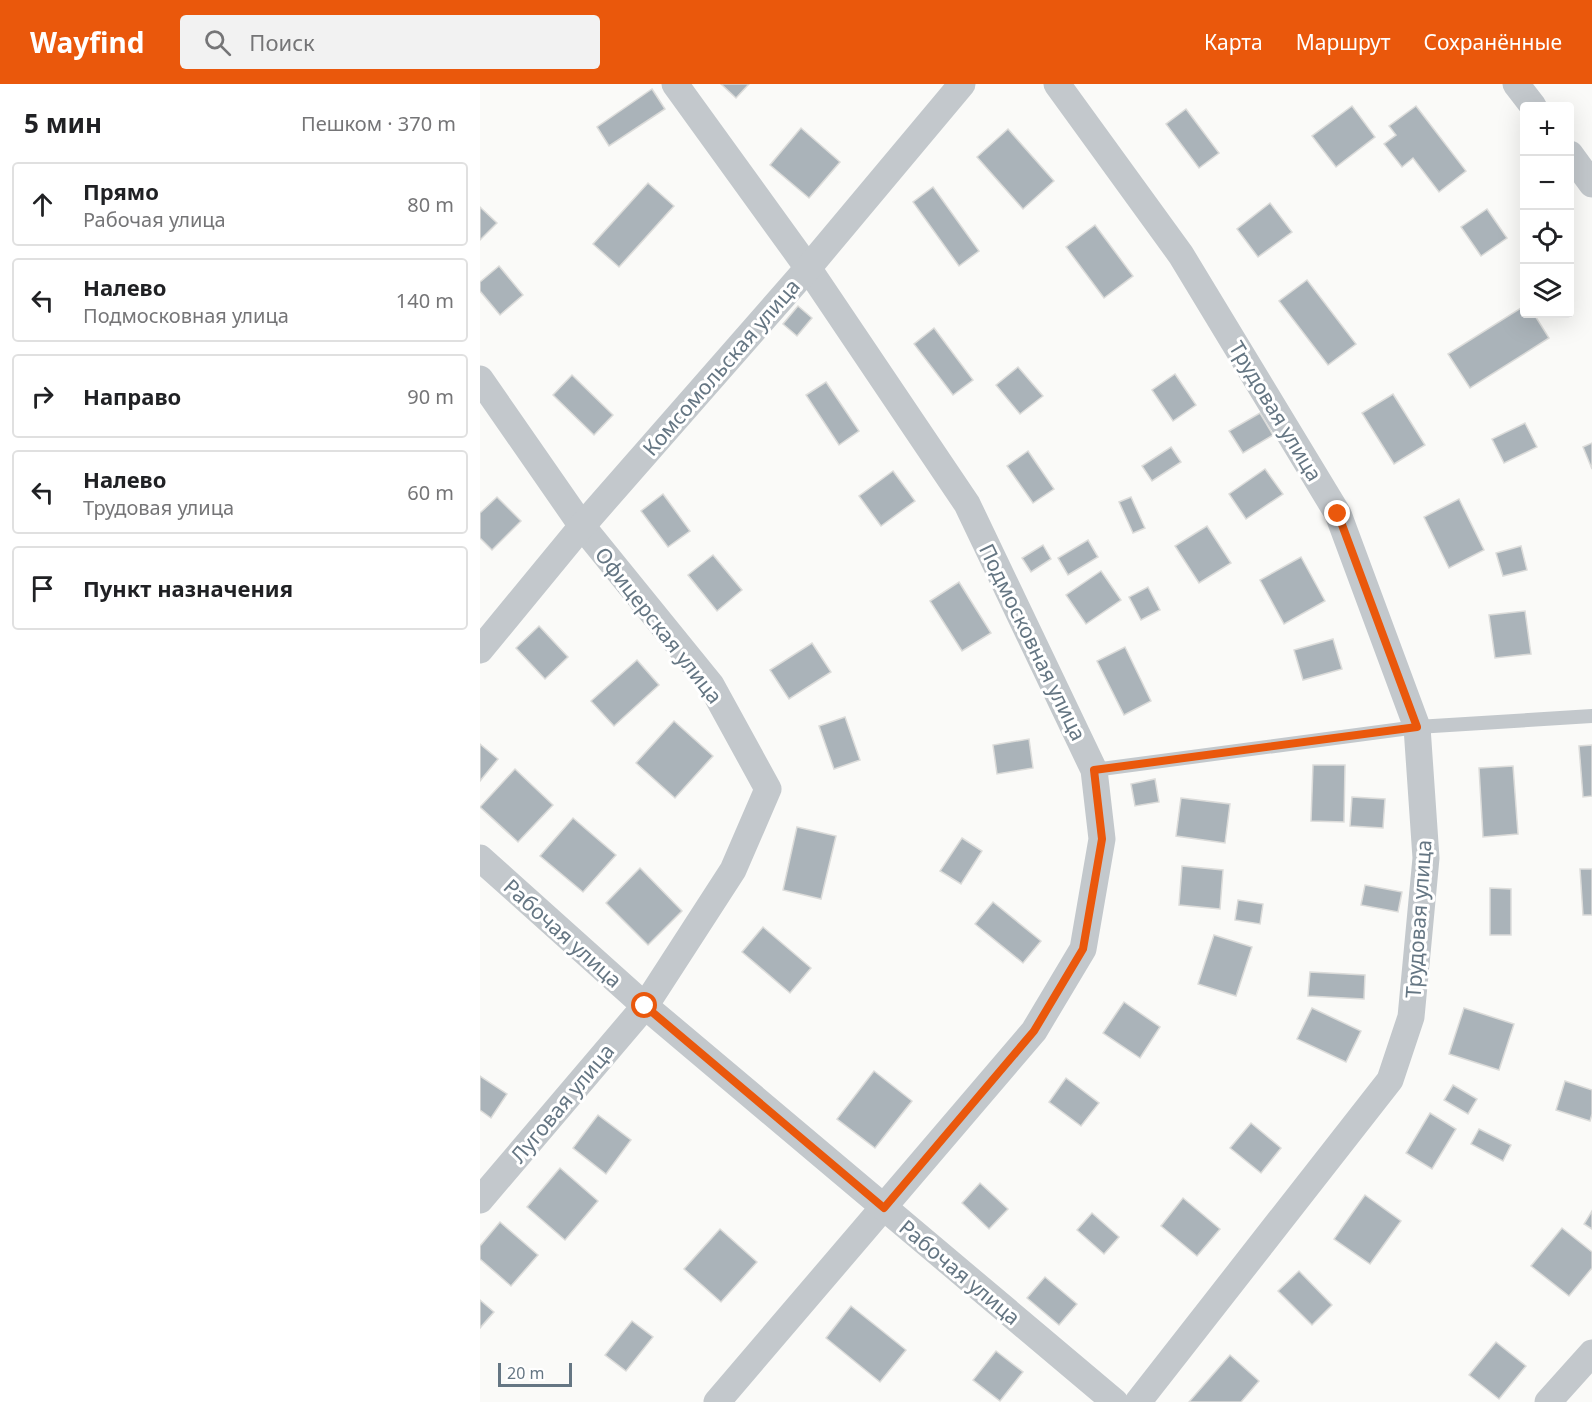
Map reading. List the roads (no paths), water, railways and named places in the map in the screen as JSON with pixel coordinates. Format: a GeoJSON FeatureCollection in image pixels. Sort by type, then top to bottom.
{"type":"FeatureCollection","features":[{"type":"Feature","properties":{"kind":"street","name":"Подмосковная улица"},"geometry":{"type":"LineString","coordinates":[[675,84],[808,268],[967,504],[1094,770],[1102,839],[1083,949],[1034,1031],[717,1402]]}},
{"type":"Feature","properties":{"kind":"street","name":"Комсомольская улица"},"geometry":{"type":"LineString","coordinates":[[480,650],[582,526],[808,268],[962,84]]}},
{"type":"Feature","properties":{"kind":"street","name":"Трудовая улица"},"geometry":{"type":"LineString","coordinates":[[1057,84],[1181,255],[1338,514],[1417,727],[1426,858],[1412,1017],[1390,1080],[1138,1402]]}},
{"type":"Feature","properties":{"kind":"street"},"geometry":{"type":"LineString","coordinates":[[1516,84],[1530,102]]}},
{"type":"Feature","properties":{"kind":"street"},"geometry":{"type":"LineString","coordinates":[[1571,156],[1592,184]]}},
{"type":"Feature","properties":{"kind":"street","name":"Офицерская улица"},"geometry":{"type":"LineString","coordinates":[[480,379],[582,526],[711,685],[768,789],[733,870],[645,1006]]}},
{"type":"Feature","properties":{"kind":"street","name":"Рабочая улица"},"geometry":{"type":"LineString","coordinates":[[480,858],[645,1006],[1115,1402]]}},
{"type":"Feature","properties":{"kind":"street","name":"Луговая улица"},"geometry":{"type":"LineString","coordinates":[[480,1200],[645,1006]]}},
{"type":"Feature","properties":{"kind":"street"},"geometry":{"type":"LineString","coordinates":[[1548,1402],[1592,1353]]}},
{"type":"Feature","properties":{"kind":"lane"},"geometry":{"type":"LineString","coordinates":[[1094,770],[1417,727],[1592,716]]}}]}
